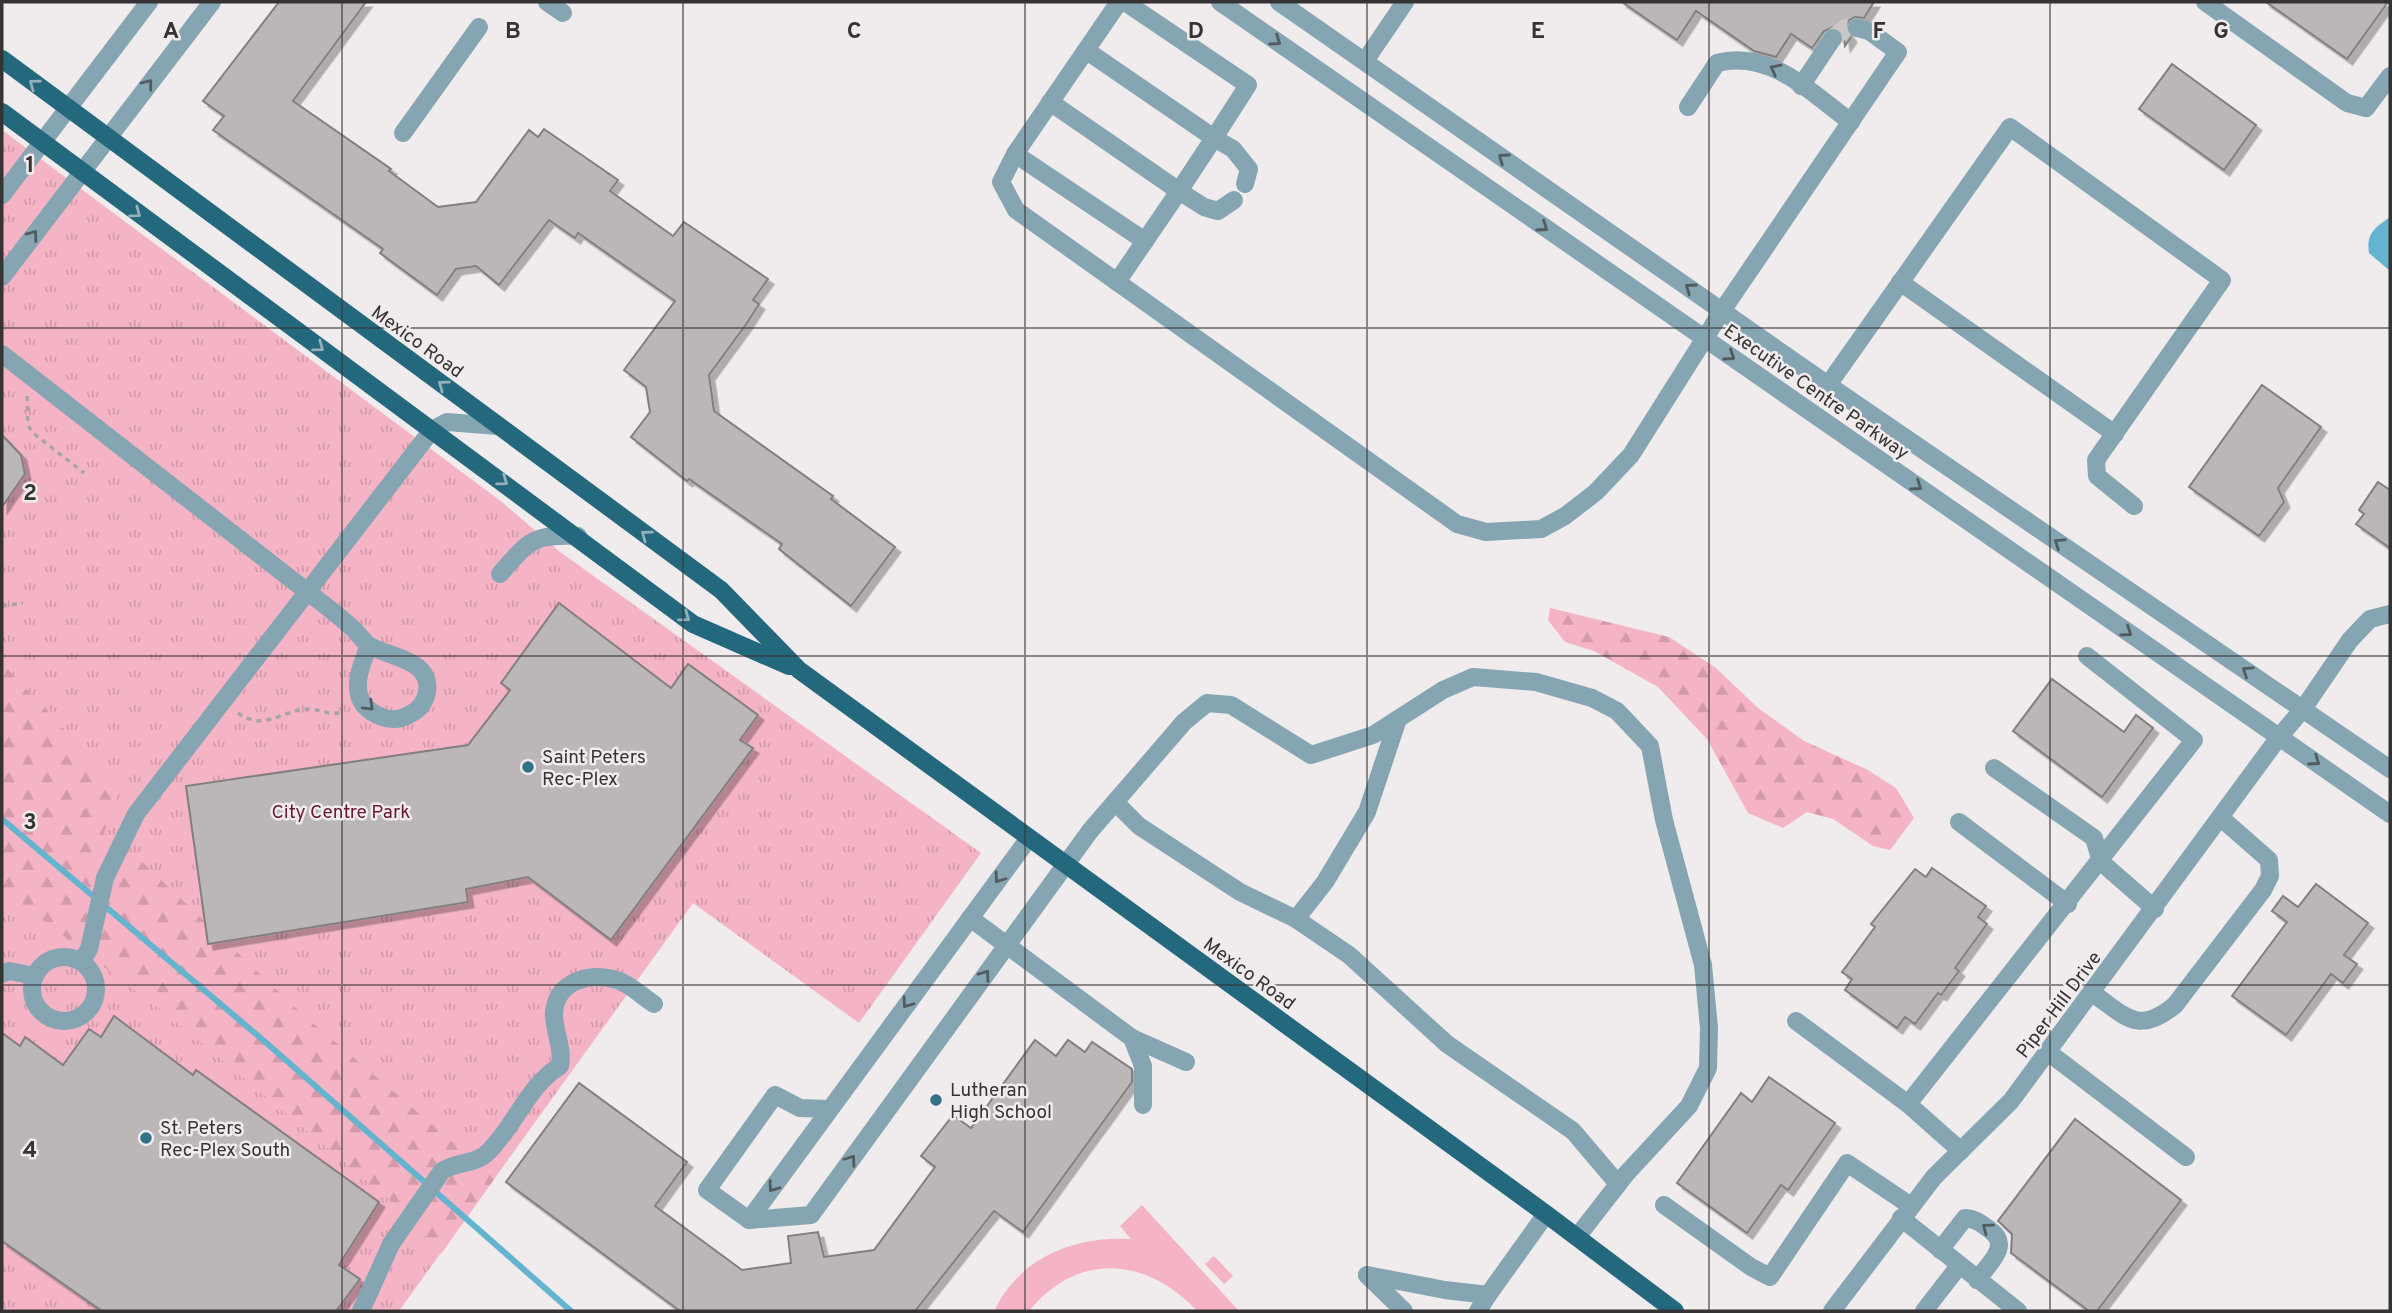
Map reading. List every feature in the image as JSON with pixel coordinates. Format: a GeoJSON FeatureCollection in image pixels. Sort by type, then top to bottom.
{"type":"FeatureCollection","features":[{"type":"Feature","properties":{"kind":"main road","name":"Mexico Road"},"geometry":{"type":"LineString","coordinates":[[2,58],[106,138],[721,590],[799,670],[1546,1214],[1675,1311]]}},
{"type":"Feature","properties":{"kind":"main road","name":"Mexico Road"},"geometry":{"type":"LineString","coordinates":[[2,113],[694,624],[799,670]]}},
{"type":"Feature","properties":{"kind":"street"},"geometry":{"type":"LineString","coordinates":[[2,195],[149,2]]}},
{"type":"Feature","properties":{"kind":"street"},"geometry":{"type":"LineString","coordinates":[[2,276],[212,2]]}},
{"type":"Feature","properties":{"kind":"street"},"geometry":{"type":"LineString","coordinates":[[547,2],[563,13]]}},
{"type":"Feature","properties":{"kind":"street"},"geometry":{"type":"LineString","coordinates":[[1119,2],[1015,153],[1001,182],[1016,211],[1457,524],[1486,531],[1541,529],[1566,516],[1596,492],[1630,455],[1704,338],[1898,52],[1869,31],[1857,28]]}},
{"type":"Feature","properties":{"kind":"street"},"geometry":{"type":"LineString","coordinates":[[1117,282],[1248,85],[1125,2]]}},
{"type":"Feature","properties":{"kind":"street","name":"Executive Centre Parkway"},"geometry":{"type":"LineString","coordinates":[[1220,2],[2390,814]]}},
{"type":"Feature","properties":{"kind":"street","name":"Executive Centre Parkway"},"geometry":{"type":"LineString","coordinates":[[1279,2],[1722,311],[2390,769]]}},
{"type":"Feature","properties":{"kind":"street"},"geometry":{"type":"LineString","coordinates":[[1365,61],[1405,2]]}},
{"type":"Feature","properties":{"kind":"street"},"geometry":{"type":"LineString","coordinates":[[2205,2],[2347,103],[2366,107],[2390,76]]}},
{"type":"Feature","properties":{"kind":"street"},"geometry":{"type":"LineString","coordinates":[[403,133],[479,27]]}},
{"type":"Feature","properties":{"kind":"street"},"geometry":{"type":"LineString","coordinates":[[1801,86],[1833,38]]}},
{"type":"Feature","properties":{"kind":"street"},"geometry":{"type":"LineString","coordinates":[[1087,51],[1244,159],[1249,169],[1245,184]]}},
{"type":"Feature","properties":{"kind":"street"},"geometry":{"type":"LineString","coordinates":[[1688,107],[1717,63],[1735,59],[1758,61],[1780,71],[1851,122]]}},
{"type":"Feature","properties":{"kind":"street"},"geometry":{"type":"LineString","coordinates":[[1049,103],[1204,207],[1218,211],[1234,200]]}},
{"type":"Feature","properties":{"kind":"street"},"geometry":{"type":"LineString","coordinates":[[1828,384],[2010,127],[2222,280],[2096,460],[2097,476],[2134,506]]}},
{"type":"Feature","properties":{"kind":"street"},"geometry":{"type":"LineString","coordinates":[[1015,153],[1145,241]]}},
{"type":"Feature","properties":{"kind":"street"},"geometry":{"type":"LineString","coordinates":[[1900,282],[2115,434]]}},
{"type":"Feature","properties":{"kind":"street"},"geometry":{"type":"LineString","coordinates":[[2,354],[305,590],[369,646],[411,663],[423,674],[428,686],[425,699],[416,712],[401,719],[382,718],[367,709],[356,691],[358,669],[369,646]]}},
{"type":"Feature","properties":{"kind":"street"},"geometry":{"type":"LineString","coordinates":[[81,962],[89,949],[105,878],[136,814],[305,590],[432,430],[447,422],[498,426]]}},
{"type":"Feature","properties":{"kind":"street"},"geometry":{"type":"LineString","coordinates":[[500,574],[525,546],[545,535],[578,536]]}},
{"type":"Feature","properties":{"kind":"street","name":"Piper Hill Drive"},"geometry":{"type":"LineString","coordinates":[[1832,1311],[1934,1177],[2011,1101],[2155,909],[2279,737],[2303,709],[2350,640],[2370,619],[2390,614]]}},
{"type":"Feature","properties":{"kind":"street"},"geometry":{"type":"LineString","coordinates":[[1908,1104],[2101,862],[2194,740],[2087,656]]}},
{"type":"Feature","properties":{"kind":"street"},"geometry":{"type":"LineString","coordinates":[[829,1109],[800,1108],[775,1095],[708,1190],[749,1220],[811,1215],[1065,865],[1184,722],[1207,703],[1231,705],[1311,755],[1373,735],[1443,690],[1473,677],[1506,677],[1536,682],[1592,698],[1617,710],[1650,746],[1664,820],[1703,965],[1709,1028],[1708,1068],[1689,1106],[1618,1184],[1577,1237]]}},
{"type":"Feature","properties":{"kind":"street"},"geometry":{"type":"LineString","coordinates":[[1296,919],[1325,882],[1367,812],[1398,719]]}},
{"type":"Feature","properties":{"kind":"street"},"geometry":{"type":"LineString","coordinates":[[1994,768],[2094,838],[2101,862],[2155,909]]}},
{"type":"Feature","properties":{"kind":"street"},"geometry":{"type":"LineString","coordinates":[[1115,802],[1139,826],[1240,892],[1296,919],[1349,955],[1447,1045],[1573,1131],[1618,1184]]}},
{"type":"Feature","properties":{"kind":"street"},"geometry":{"type":"LineString","coordinates":[[2092,993],[2132,1020],[2143,1023],[2163,1015],[2175,1005],[2263,890],[2270,876],[2269,860],[2221,818]]}},
{"type":"Feature","properties":{"kind":"street"},"geometry":{"type":"LineString","coordinates":[[1959,822],[2068,904]]}},
{"type":"Feature","properties":{"kind":"street"},"geometry":{"type":"LineString","coordinates":[[749,1220],[1029,838]]}},
{"type":"Feature","properties":{"kind":"street"},"geometry":{"type":"LineString","coordinates":[[970,918],[1132,1038],[1186,1062]]}},
{"type":"Feature","properties":{"kind":"street"},"geometry":{"type":"LineString","coordinates":[[65,957],[81,962],[92,972],[96,992],[88,1011],[70,1020],[49,1017],[40,1010],[32,990],[36,975],[46,963],[55,958],[65,957]]}},
{"type":"Feature","properties":{"kind":"street"},"geometry":{"type":"LineString","coordinates":[[2,974],[9,971],[36,975]]}},
{"type":"Feature","properties":{"kind":"street"},"geometry":{"type":"LineString","coordinates":[[361,1311],[391,1244],[442,1171],[486,1154],[545,1075],[560,1066],[554,1013],[564,989],[580,978],[607,978],[620,981],[654,1004]]}},
{"type":"Feature","properties":{"kind":"street"},"geometry":{"type":"LineString","coordinates":[[1796,1021],[1908,1104],[1961,1151]]}},
{"type":"Feature","properties":{"kind":"street"},"geometry":{"type":"LineString","coordinates":[[1132,1038],[1143,1066],[1143,1105]]}},
{"type":"Feature","properties":{"kind":"street"},"geometry":{"type":"LineString","coordinates":[[2048,1052],[2186,1157]]}},
{"type":"Feature","properties":{"kind":"street"},"geometry":{"type":"LineString","coordinates":[[1664,1205],[1751,1267],[1770,1277],[1847,1163],[1906,1212],[1940,1250],[2018,1311]]}},
{"type":"Feature","properties":{"kind":"street"},"geometry":{"type":"LineString","coordinates":[[1478,1311],[1546,1214]]}},
{"type":"Feature","properties":{"kind":"street"},"geometry":{"type":"LineString","coordinates":[[1940,1250],[1965,1218],[1975,1219],[1997,1235],[2001,1242],[1999,1250],[1977,1280]]}},
{"type":"Feature","properties":{"kind":"street"},"geometry":{"type":"LineString","coordinates":[[1924,1311],[1959,1266]]}},
{"type":"Feature","properties":{"kind":"street"},"geometry":{"type":"LineString","coordinates":[[1404,1311],[1367,1275],[1488,1295]]}},
{"type":"Feature","properties":{"kind":"path"},"geometry":{"type":"LineString","coordinates":[[27,396],[28,425],[33,433],[84,473]]}},
{"type":"Feature","properties":{"kind":"path"},"geometry":{"type":"LineString","coordinates":[[2,606],[23,603]]}},
{"type":"Feature","properties":{"kind":"path"},"geometry":{"type":"LineString","coordinates":[[233,710],[242,716],[265,722],[309,709],[331,715],[342,712]]}},
{"type":"Feature","properties":{"kind":"green space","name":"City Centre Park"},"geometry":{"type":"Polygon","coordinates":[[[2,130],[502,502],[560,552],[981,853],[859,1023],[693,903],[399,1311],[2,1311],[2,130]]]}},
{"type":"Feature","properties":{"kind":"green space"},"geometry":{"type":"Polygon","coordinates":[[[1550,608],[1669,637],[1716,668],[1758,708],[1804,741],[1868,770],[1896,788],[1914,818],[1890,850],[1873,846],[1833,819],[1807,812],[1783,828],[1748,813],[1707,739],[1658,687],[1594,651],[1565,642],[1548,620],[1550,608]]]}},
{"type":"Feature","properties":{"kind":"green space"},"geometry":{"type":"Polygon","coordinates":[[[2,663],[120,789],[104,833],[137,857],[299,1011],[495,1178],[441,1254],[395,1204],[171,1018],[2,889],[2,663]]]}},
{"type":"Feature","properties":{"kind":"green space"},"geometry":{"type":"Polygon","coordinates":[[[1142,1205],[1239,1311],[1197,1311],[1157,1280],[1135,1271],[1113,1268],[1091,1270],[1069,1278],[1048,1292],[1029,1311],[994,1311],[1018,1277],[1051,1254],[1089,1241],[1131,1239],[1120,1226],[1142,1205]]]}},
{"type":"Feature","properties":{"kind":"green space"},"geometry":{"type":"Polygon","coordinates":[[[1214,1256],[1233,1276],[1224,1284],[1205,1264],[1214,1256]]]}},
{"type":"Feature","properties":{"kind":"water"},"geometry":{"type":"Polygon","coordinates":[[[2390,217],[2390,271],[2369,253],[2368,246],[2373,232],[2390,217]]]}},
{"type":"Feature","properties":{"kind":"building"},"geometry":{"type":"Polygon","coordinates":[[[279,2],[366,2],[293,101],[391,169],[389,171],[438,207],[476,202],[529,130],[538,137],[544,129],[618,180],[610,191],[673,236],[684,222],[768,279],[753,300],[759,304],[709,375],[714,411],[833,496],[831,499],[895,547],[851,606],[779,549],[782,544],[689,479],[687,481],[631,437],[650,412],[646,387],[624,370],[675,301],[578,233],[575,238],[549,220],[499,285],[476,266],[456,269],[437,295],[380,253],[383,249],[213,130],[224,116],[203,101],[279,2]]]}},
{"type":"Feature","properties":{"kind":"building"},"geometry":{"type":"Polygon","coordinates":[[[1622,2],[1874,2],[1864,18],[1855,17],[1848,21],[1846,30],[1851,37],[1845,46],[1843,32],[1833,27],[1824,31],[1812,48],[1791,34],[1776,57],[1754,51],[1696,11],[1677,40],[1622,2]]]}},
{"type":"Feature","properties":{"kind":"building"},"geometry":{"type":"Polygon","coordinates":[[[2266,2],[2388,2],[2347,59],[2266,2]]]}},
{"type":"Feature","properties":{"kind":"building"},"geometry":{"type":"Polygon","coordinates":[[[2172,64],[2256,125],[2224,170],[2139,109],[2172,64]]]}},
{"type":"Feature","properties":{"kind":"building"},"geometry":{"type":"Polygon","coordinates":[[[2262,385],[2321,427],[2278,488],[2284,502],[2259,536],[2189,487],[2262,385]]]}},
{"type":"Feature","properties":{"kind":"building"},"geometry":{"type":"Polygon","coordinates":[[[2,435],[21,455],[25,474],[2,507],[2,435]]]}},
{"type":"Feature","properties":{"kind":"building"},"geometry":{"type":"Polygon","coordinates":[[[2378,482],[2390,490],[2390,548],[2356,524],[2364,514],[2359,510],[2378,482]]]}},
{"type":"Feature","properties":{"kind":"building","name":"Saint Peters Rec-Plex"},"geometry":{"type":"Polygon","coordinates":[[[559,603],[671,688],[688,664],[758,715],[740,740],[753,748],[611,940],[528,877],[466,889],[468,902],[208,944],[186,786],[468,745],[510,690],[501,683],[559,603]]]}},
{"type":"Feature","properties":{"kind":"building"},"geometry":{"type":"Polygon","coordinates":[[[2052,679],[2124,732],[2136,715],[2153,728],[2102,797],[2013,731],[2052,679]]]}},
{"type":"Feature","properties":{"kind":"building"},"geometry":{"type":"Polygon","coordinates":[[[1932,868],[1986,906],[1978,917],[1987,924],[1955,968],[1959,971],[1941,995],[1938,993],[1915,1024],[1905,1017],[1897,1028],[1845,990],[1852,979],[1842,972],[1875,927],[1871,924],[1915,869],[1926,877],[1932,868]]]}},
{"type":"Feature","properties":{"kind":"building"},"geometry":{"type":"Polygon","coordinates":[[[2316,884],[2368,923],[2344,955],[2357,964],[2343,983],[2331,974],[2286,1035],[2232,996],[2287,922],[2272,911],[2283,896],[2298,907],[2316,884]]]}},
{"type":"Feature","properties":{"kind":"building","name":"St. Peters Rec-Plex South"},"geometry":{"type":"Polygon","coordinates":[[[114,1016],[193,1075],[196,1070],[379,1202],[339,1265],[360,1279],[336,1311],[102,1311],[2,1241],[2,1033],[20,1046],[25,1037],[63,1065],[89,1029],[101,1037],[114,1016]]]}},
{"type":"Feature","properties":{"kind":"building"},"geometry":{"type":"Polygon","coordinates":[[[1035,1040],[1056,1056],[1068,1040],[1085,1052],[1092,1042],[1132,1069],[1132,1082],[1023,1232],[994,1211],[915,1311],[680,1311],[506,1182],[579,1083],[687,1162],[655,1206],[742,1270],[791,1263],[788,1236],[818,1232],[824,1257],[874,1250],[935,1167],[921,1156],[953,1115],[971,1128],[1035,1040]]]}},
{"type":"Feature","properties":{"kind":"building"},"geometry":{"type":"Polygon","coordinates":[[[1769,1077],[1835,1123],[1788,1190],[1781,1185],[1747,1233],[1677,1183],[1741,1093],[1752,1102],[1769,1077]]]}},
{"type":"Feature","properties":{"kind":"building"},"geometry":{"type":"Polygon","coordinates":[[[2075,1119],[2181,1200],[2097,1311],[2089,1311],[2011,1253],[2012,1234],[1998,1221],[2075,1119]]]}},
{"type":"Feature","properties":{"kind":"waterway"},"geometry":{"type":"LineString","coordinates":[[2,819],[263,1040],[571,1311]]}},
{"type":"Feature","properties":{"kind":"tunnel"},"geometry":{"type":"LineString","coordinates":[[1833,38],[1846,28],[1857,28]]}},
{"type":"Feature","properties":{"kind":"place","name":"Saint Peters Rec-Plex"},"geometry":{"type":"Point","coordinates":[528,767]}},
{"type":"Feature","properties":{"kind":"place","name":"Lutheran High School"},"geometry":{"type":"Point","coordinates":[936,1100]}},
{"type":"Feature","properties":{"kind":"place","name":"St. Peters Rec-Plex South"},"geometry":{"type":"Point","coordinates":[146,1138]}}]}
